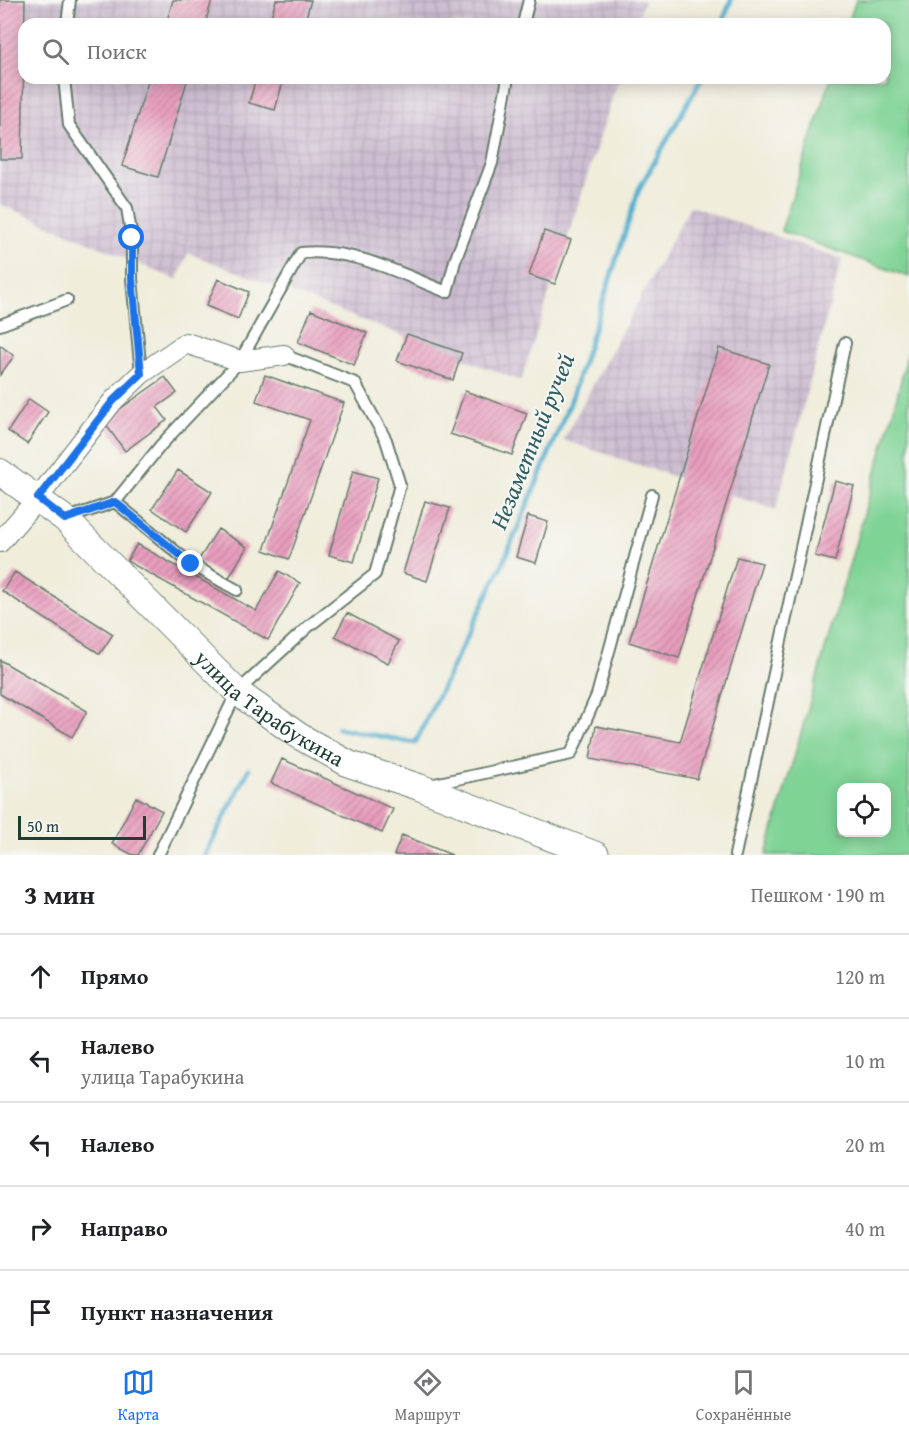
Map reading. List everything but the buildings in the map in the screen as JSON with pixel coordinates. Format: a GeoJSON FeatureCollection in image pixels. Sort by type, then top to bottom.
{"type":"FeatureCollection","features":[{"type":"Feature","properties":{"kind":"street"},"geometry":{"type":"LineString","coordinates":[[0,542],[38,498],[113,401],[141,374],[186,343],[240,361],[284,355]]}},
{"type":"Feature","properties":{"kind":"street","name":"улица Тарабукина"},"geometry":{"type":"LineString","coordinates":[[0,472],[65,519],[237,692],[299,736],[349,764],[420,787],[596,855]]}},
{"type":"Feature","properties":{"kind":"lane"},"geometry":{"type":"LineString","coordinates":[[68,18],[70,0]]}},
{"type":"Feature","properties":{"kind":"lane"},"geometry":{"type":"LineString","coordinates":[[524,18],[529,0]]}},
{"type":"Feature","properties":{"kind":"lane"},"geometry":{"type":"LineString","coordinates":[[65,84],[69,124],[127,208],[132,238],[132,279],[141,374]]}},
{"type":"Feature","properties":{"kind":"lane"},"geometry":{"type":"LineString","coordinates":[[65,519],[115,502],[161,445],[240,361],[301,253],[322,251],[373,263],[447,292],[455,261],[492,163],[507,84]]}},
{"type":"Feature","properties":{"kind":"lane"},"geometry":{"type":"LineString","coordinates":[[0,325],[67,300]]}},
{"type":"Feature","properties":{"kind":"lane"},"geometry":{"type":"LineString","coordinates":[[735,855],[845,343]]}},
{"type":"Feature","properties":{"kind":"lane"},"geometry":{"type":"LineString","coordinates":[[158,855],[237,692],[309,626],[375,574],[400,484],[386,440],[356,383],[284,355]]}},
{"type":"Feature","properties":{"kind":"lane"},"geometry":{"type":"LineString","coordinates":[[420,787],[572,754],[597,695],[651,495]]}},
{"type":"Feature","properties":{"kind":"lane"},"geometry":{"type":"LineString","coordinates":[[115,502],[191,564],[237,590]]}},
{"type":"Feature","properties":{"kind":"shaded area"},"geometry":{"type":"Polygon","coordinates":[[[0,0],[644,0],[638,18],[18,18],[18,84],[617,84],[521,381],[188,253],[177,280],[0,204],[0,0]]]}},
{"type":"Feature","properties":{"kind":"shaded area"},"geometry":{"type":"Polygon","coordinates":[[[690,206],[842,259],[776,510],[563,440],[690,206]]]}},
{"type":"Feature","properties":{"kind":"green space"},"geometry":{"type":"Polygon","coordinates":[[[856,0],[909,0],[909,277],[781,231],[829,84],[891,84],[891,18],[850,18],[856,0]]]}},
{"type":"Feature","properties":{"kind":"green space"},"geometry":{"type":"Polygon","coordinates":[[[909,349],[909,855],[766,855],[892,416],[909,349]]]}},
{"type":"Feature","properties":{"kind":"waterway","name":"Незаметный ручей"},"geometry":{"type":"LineString","coordinates":[[724,18],[731,0]]}},
{"type":"Feature","properties":{"kind":"waterway","name":"Незаметный ручей"},"geometry":{"type":"LineString","coordinates":[[338,728],[415,743],[504,561],[570,403],[639,189],[699,84]]}},
{"type":"Feature","properties":{"kind":"waterway","name":"Незаметный ручей"},"geometry":{"type":"LineString","coordinates":[[205,855],[249,769]]}},
{"type":"Feature","properties":{"kind":"route"},"geometry":{"type":"LineString","coordinates":[[132,238],[136,340],[141,374],[113,401],[38,498],[65,519],[115,502],[191,564]]}}]}
